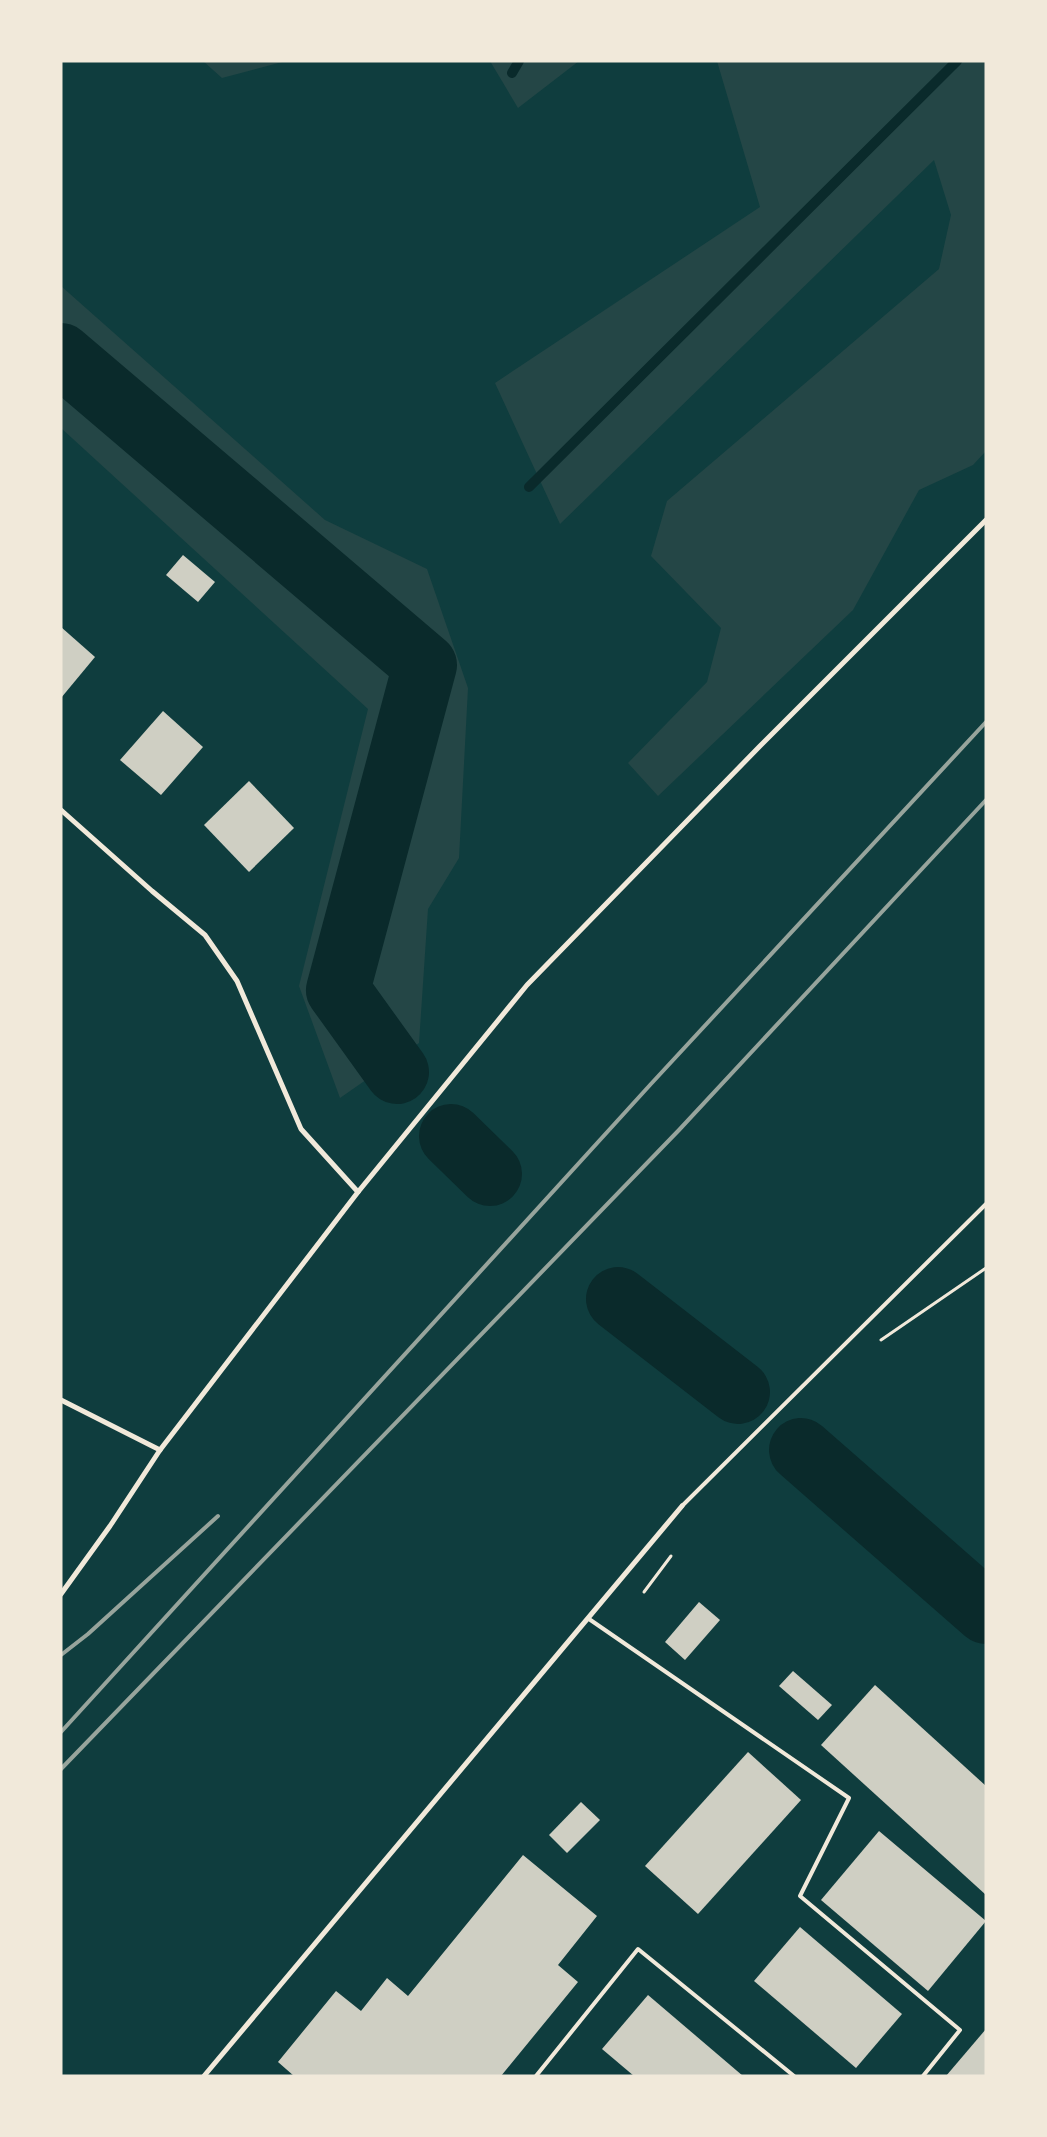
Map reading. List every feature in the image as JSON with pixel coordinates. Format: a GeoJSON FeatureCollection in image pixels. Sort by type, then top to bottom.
{"type":"FeatureCollection","features":[{"type":"Feature","properties":{"kind":"street"},"geometry":{"type":"LineString","coordinates":[[61,1594],[110,1526],[160,1450],[358,1192],[527,985],[760,746],[986,520]]}},
{"type":"Feature","properties":{"kind":"street"},"geometry":{"type":"LineString","coordinates":[[61,810],[152,891],[205,935],[237,981],[301,1129],[358,1192]]}},
{"type":"Feature","properties":{"kind":"street"},"geometry":{"type":"LineString","coordinates":[[61,1400],[160,1450]]}},
{"type":"Feature","properties":{"kind":"street"},"geometry":{"type":"LineString","coordinates":[[204,2076],[682,1506]]}},
{"type":"Feature","properties":{"kind":"lane"},"geometry":{"type":"LineString","coordinates":[[682,1506],[986,1204]]}},
{"type":"Feature","properties":{"kind":"lane"},"geometry":{"type":"LineString","coordinates":[[589,1619],[848,1798],[800,1896],[960,2030],[923,2076]]}},
{"type":"Feature","properties":{"kind":"lane"},"geometry":{"type":"LineString","coordinates":[[536,2076],[638,1949],[794,2076]]}},
{"type":"Feature","properties":{"kind":"shaded area"},"geometry":{"type":"Polygon","coordinates":[[[203,61],[286,61],[222,78],[203,61]]]}},
{"type":"Feature","properties":{"kind":"shaded area"},"geometry":{"type":"Polygon","coordinates":[[[490,61],[579,61],[518,108],[490,61]]]}},
{"type":"Feature","properties":{"kind":"shaded area"},"geometry":{"type":"Polygon","coordinates":[[[717,61],[986,61],[986,451],[973,465],[919,490],[853,610],[658,796],[628,763],[707,682],[721,628],[651,556],[667,501],[939,269],[951,215],[934,160],[560,524],[495,383],[760,207],[717,61]]]}},
{"type":"Feature","properties":{"kind":"shaded area"},"geometry":{"type":"Polygon","coordinates":[[[61,286],[325,520],[427,569],[468,688],[459,858],[428,909],[419,1043],[340,1098],[299,986],[368,709],[61,428],[61,286]]]}},
{"type":"Feature","properties":{"kind":"building"},"geometry":{"type":"Polygon","coordinates":[[[183,555],[215,582],[198,602],[166,575],[183,555]]]}},
{"type":"Feature","properties":{"kind":"building"},"geometry":{"type":"Polygon","coordinates":[[[61,627],[95,657],[61,698],[61,627]]]}},
{"type":"Feature","properties":{"kind":"building"},"geometry":{"type":"Polygon","coordinates":[[[163,711],[203,747],[161,795],[120,760],[163,711]]]}},
{"type":"Feature","properties":{"kind":"building"},"geometry":{"type":"Polygon","coordinates":[[[249,781],[294,828],[249,872],[204,825],[249,781]]]}},
{"type":"Feature","properties":{"kind":"building"},"geometry":{"type":"Polygon","coordinates":[[[699,1602],[720,1620],[685,1660],[665,1642],[699,1602]]]}},
{"type":"Feature","properties":{"kind":"building"},"geometry":{"type":"Polygon","coordinates":[[[793,1671],[832,1705],[818,1720],[779,1686],[793,1671]]]}},
{"type":"Feature","properties":{"kind":"building"},"geometry":{"type":"Polygon","coordinates":[[[875,1685],[986,1786],[986,1895],[821,1745],[875,1685]]]}},
{"type":"Feature","properties":{"kind":"building"},"geometry":{"type":"Polygon","coordinates":[[[748,1752],[801,1800],[698,1914],[645,1866],[748,1752]]]}},
{"type":"Feature","properties":{"kind":"building"},"geometry":{"type":"Polygon","coordinates":[[[581,1802],[600,1820],[567,1853],[549,1835],[581,1802]]]}},
{"type":"Feature","properties":{"kind":"building"},"geometry":{"type":"Polygon","coordinates":[[[879,1831],[986,1921],[928,1991],[821,1900],[879,1831]]]}},
{"type":"Feature","properties":{"kind":"building"},"geometry":{"type":"Polygon","coordinates":[[[523,1855],[597,1916],[558,1965],[578,1982],[501,2076],[294,2076],[278,2062],[336,1991],[361,2011],[387,1978],[408,1996],[523,1855]]]}},
{"type":"Feature","properties":{"kind":"building"},"geometry":{"type":"Polygon","coordinates":[[[800,1927],[902,2014],[856,2068],[754,1981],[800,1927]]]}},
{"type":"Feature","properties":{"kind":"building"},"geometry":{"type":"Polygon","coordinates":[[[648,1995],[743,2076],[634,2076],[602,2049],[648,1995]]]}},
{"type":"Feature","properties":{"kind":"building"},"geometry":{"type":"Polygon","coordinates":[[[986,2029],[986,2076],[946,2076],[986,2029]]]}},
{"type":"Feature","properties":{"kind":"waterway"},"geometry":{"type":"LineString","coordinates":[[512,73],[519,61]]}},
{"type":"Feature","properties":{"kind":"waterway"},"geometry":{"type":"LineString","coordinates":[[529,487],[957,61]]}},
{"type":"Feature","properties":{"kind":"waterway"},"geometry":{"type":"LineString","coordinates":[[61,355],[425,665],[338,990],[397,1072]]}},
{"type":"Feature","properties":{"kind":"waterway"},"geometry":{"type":"LineString","coordinates":[[451,1136],[490,1174]]}},
{"type":"Feature","properties":{"kind":"waterway"},"geometry":{"type":"LineString","coordinates":[[618,1299],[738,1392]]}},
{"type":"Feature","properties":{"kind":"waterway"},"geometry":{"type":"LineString","coordinates":[[801,1450],[986,1612]]}},
{"type":"Feature","properties":{"kind":"railway"},"geometry":{"type":"LineString","coordinates":[[61,1732],[650,1085],[986,722]]}},
{"type":"Feature","properties":{"kind":"railway"},"geometry":{"type":"LineString","coordinates":[[61,1769],[679,1130],[986,800]]}},
{"type":"Feature","properties":{"kind":"railway"},"geometry":{"type":"LineString","coordinates":[[61,1655],[88,1634],[218,1516]]}}]}
